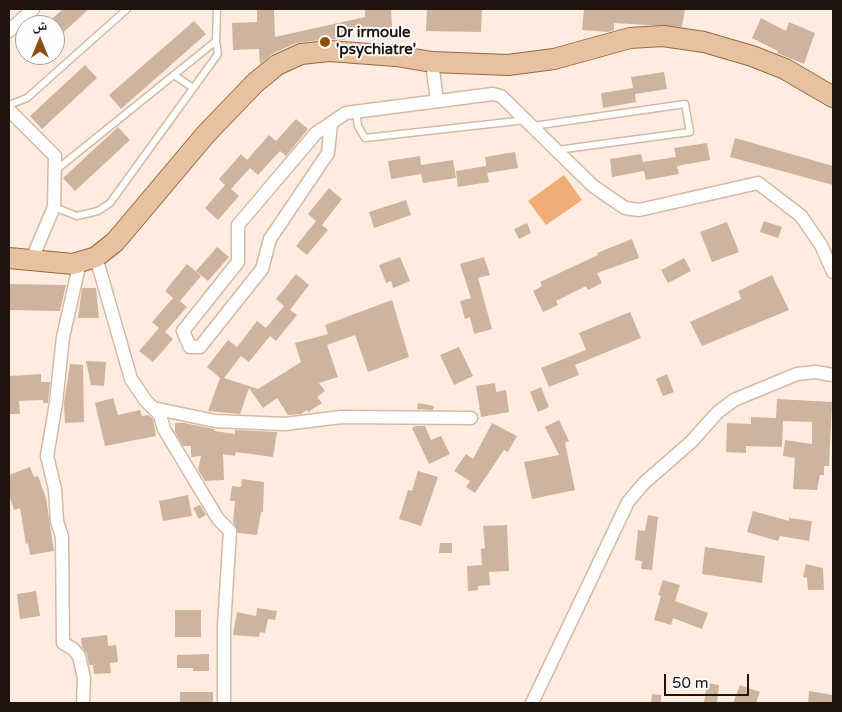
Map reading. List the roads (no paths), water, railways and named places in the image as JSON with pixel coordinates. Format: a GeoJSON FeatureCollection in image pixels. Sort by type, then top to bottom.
{"type":"FeatureCollection","features":[{"type":"Feature","properties":{"kind":"main road"},"geometry":{"type":"LineString","coordinates":[[9,258],[73,264],[88,259],[115,242],[206,134],[255,83],[277,65],[301,54],[329,51],[432,62],[508,65],[554,59],[630,38],[663,36],[704,42],[752,56],[785,69],[833,97]]}},
{"type":"Feature","properties":{"kind":"street"},"geometry":{"type":"LineString","coordinates":[[9,31],[33,9]]}},
{"type":"Feature","properties":{"kind":"street"},"geometry":{"type":"LineString","coordinates":[[432,62],[437,101]]}},
{"type":"Feature","properties":{"kind":"street"},"geometry":{"type":"LineString","coordinates":[[331,123],[328,153],[270,239],[262,269],[200,347],[190,347],[183,331],[238,262],[238,225],[316,133],[331,123],[346,113],[493,94],[501,96],[594,186],[625,208],[639,210],[758,183],[801,216],[821,245],[833,272]]}},
{"type":"Feature","properties":{"kind":"street"},"geometry":{"type":"LineString","coordinates":[[9,110],[56,156],[54,207],[31,261]]}},
{"type":"Feature","properties":{"kind":"street"},"geometry":{"type":"LineString","coordinates":[[88,259],[135,388],[160,415],[164,429],[218,519],[230,531],[224,626],[224,703]]}},
{"type":"Feature","properties":{"kind":"street"},"geometry":{"type":"LineString","coordinates":[[83,703],[84,678],[81,661],[74,649],[63,644],[62,537],[57,521],[55,489],[47,456],[56,403],[63,337],[88,259]]}},
{"type":"Feature","properties":{"kind":"street"},"geometry":{"type":"LineString","coordinates":[[532,703],[628,502],[644,482],[691,442],[718,412],[734,400],[797,374],[816,372],[833,375]]}},
{"type":"Feature","properties":{"kind":"street"},"geometry":{"type":"LineString","coordinates":[[153,408],[215,421],[285,424],[341,417],[471,418]]}},
{"type":"Feature","properties":{"kind":"lane"},"geometry":{"type":"LineString","coordinates":[[9,105],[27,98],[127,9]]}},
{"type":"Feature","properties":{"kind":"lane"},"geometry":{"type":"LineString","coordinates":[[54,207],[77,216],[98,211],[110,202],[218,54],[216,41],[217,9]]}},
{"type":"Feature","properties":{"kind":"lane"},"geometry":{"type":"LineString","coordinates":[[55,171],[216,41]]}},
{"type":"Feature","properties":{"kind":"lane"},"geometry":{"type":"LineString","coordinates":[[174,75],[193,88]]}},
{"type":"Feature","properties":{"kind":"lane"},"geometry":{"type":"LineString","coordinates":[[356,112],[358,126],[365,138],[529,123],[686,104],[690,132],[557,150]]}},
{"type":"Feature","properties":{"kind":"place","name":"Dr irmoule 'psychiatre'"},"geometry":{"type":"Point","coordinates":[325,42]}}]}
